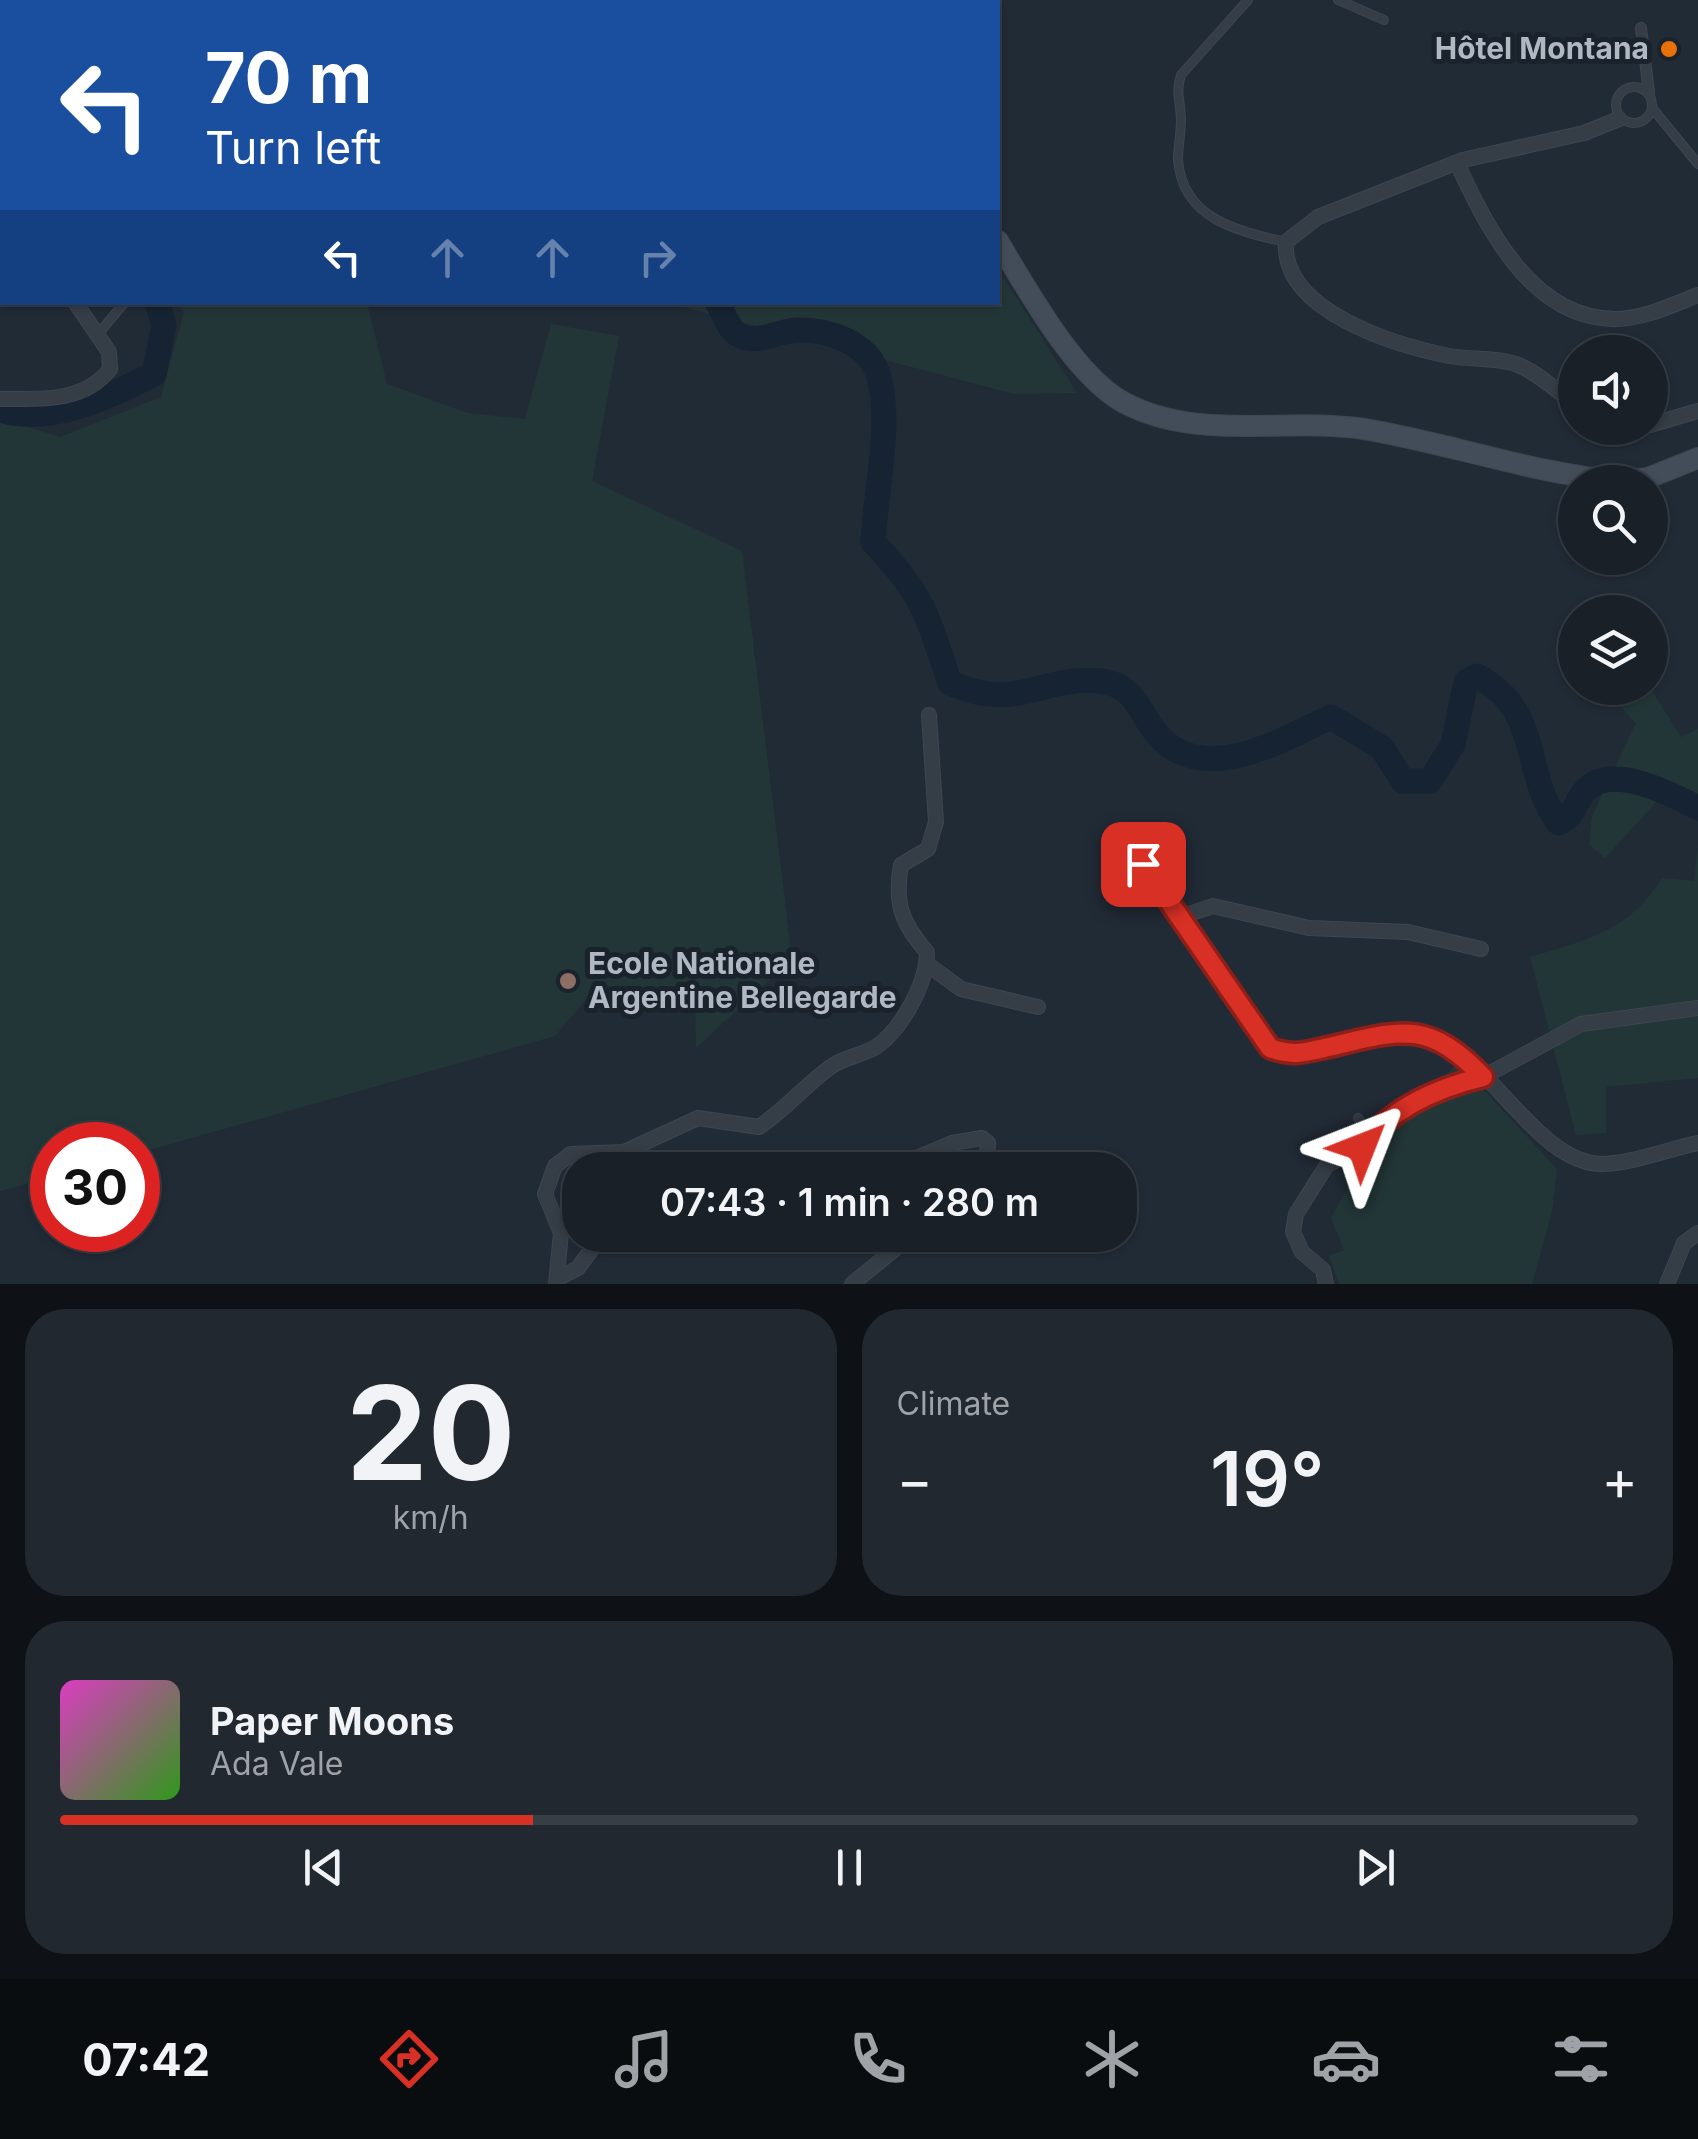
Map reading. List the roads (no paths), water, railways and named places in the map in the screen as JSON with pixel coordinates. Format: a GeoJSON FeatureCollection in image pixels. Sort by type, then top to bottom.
{"type":"FeatureCollection","features":[{"type":"Feature","properties":{"kind":"main road"},"geometry":{"type":"LineString","coordinates":[[1000,244],[1080,360],[1112,394],[1136,408],[1209,425],[1363,429],[1617,482],[1648,478],[1698,458]]}},
{"type":"Feature","properties":{"kind":"street"},"geometry":{"type":"LineString","coordinates":[[1641,28],[1649,92]]}},
{"type":"Feature","properties":{"kind":"street"},"geometry":{"type":"LineString","coordinates":[[1558,392],[1517,364],[1444,355],[1335,318],[1294,279],[1284,258],[1286,242],[1318,217],[1460,161],[1584,134],[1619,119]]}},
{"type":"Feature","properties":{"kind":"street"},"geometry":{"type":"LineString","coordinates":[[1460,161],[1509,258],[1545,296],[1581,314],[1616,319],[1652,313],[1698,296]]}},
{"type":"Feature","properties":{"kind":"street"},"geometry":{"type":"LineString","coordinates":[[0,399],[50,399],[100,382],[110,370],[109,352],[77,305]]}},
{"type":"Feature","properties":{"kind":"street"},"geometry":{"type":"LineString","coordinates":[[1668,420],[1698,411]]}},
{"type":"Feature","properties":{"kind":"street"},"geometry":{"type":"LineString","coordinates":[[558,1281],[561,1233],[544,1194],[556,1166],[582,1152],[624,1152],[698,1118],[760,1127],[788,1108],[833,1065],[874,1048],[896,1028],[927,964],[927,952],[902,916],[897,884],[901,865],[928,849],[936,822],[929,715]]}},
{"type":"Feature","properties":{"kind":"street"},"geometry":{"type":"LineString","coordinates":[[1481,948],[1408,932],[1309,928],[1213,906],[1180,917],[1253,1030],[1270,1048],[1290,1056],[1403,1030],[1450,1047],[1561,1149],[1584,1161],[1603,1164],[1698,1142]]}},
{"type":"Feature","properties":{"kind":"street"},"geometry":{"type":"LineString","coordinates":[[927,964],[961,989],[1038,1007]]}},
{"type":"Feature","properties":{"kind":"street"},"geometry":{"type":"LineString","coordinates":[[1326,1284],[1322,1270],[1302,1252],[1294,1232],[1296,1214],[1327,1165],[1362,1147],[1379,1123],[1483,1077],[1581,1024],[1698,1008]]}},
{"type":"Feature","properties":{"kind":"street"},"geometry":{"type":"LineString","coordinates":[[931,1152],[952,1143],[982,1138],[988,1143],[987,1152]]}},
{"type":"Feature","properties":{"kind":"street"},"geometry":{"type":"LineString","coordinates":[[1666,1284],[1684,1243],[1698,1232]]}},
{"type":"Feature","properties":{"kind":"street"},"geometry":{"type":"LineString","coordinates":[[558,1281],[578,1268],[590,1252]]}},
{"type":"Feature","properties":{"kind":"street"},"geometry":{"type":"LineString","coordinates":[[852,1284],[891,1252]]}},
{"type":"Feature","properties":{"kind":"lane"},"geometry":{"type":"LineString","coordinates":[[1248,0],[1180,75],[1176,89],[1181,117],[1178,160],[1185,191],[1219,224],[1286,242]]}},
{"type":"Feature","properties":{"kind":"lane"},"geometry":{"type":"LineString","coordinates":[[1338,0],[1384,20]]}},
{"type":"Feature","properties":{"kind":"lane"},"geometry":{"type":"LineString","coordinates":[[1653,108],[1637,122],[1624,124],[1615,110],[1618,97],[1635,87],[1649,92],[1653,108],[1698,164]]}},
{"type":"Feature","properties":{"kind":"lane"},"geometry":{"type":"LineString","coordinates":[[99,333],[122,305]]}},
{"type":"Feature","properties":{"kind":"lane"},"geometry":{"type":"LineString","coordinates":[[1143,864],[1180,917]]}},
{"type":"Feature","properties":{"kind":"lane"},"geometry":{"type":"LineString","coordinates":[[1358,1118],[1370,1136]]}},
{"type":"Feature","properties":{"kind":"waterway"},"geometry":{"type":"LineString","coordinates":[[0,410],[20,414],[60,411],[99,399],[154,374],[164,325],[158,305]]}},
{"type":"Feature","properties":{"kind":"waterway"},"geometry":{"type":"LineString","coordinates":[[719,305],[731,328],[744,337],[797,330],[821,332],[856,346],[873,363],[884,413],[873,542],[914,593],[950,683],[994,694],[1080,681],[1114,684],[1132,697],[1165,742],[1184,754],[1204,758],[1248,753],[1331,717],[1382,748],[1403,781],[1430,781],[1453,744],[1466,682],[1477,676],[1498,690],[1513,707],[1547,804],[1559,823],[1571,813],[1584,792],[1609,779],[1640,783],[1698,808]]}},
{"type":"Feature","properties":{"kind":"place","name":"Hôtel Montana"},"geometry":{"type":"Point","coordinates":[1669,49]}},
{"type":"Feature","properties":{"kind":"place","name":"Ecole Nationale Argentine Bellegarde"},"geometry":{"type":"Point","coordinates":[568,981]}}]}
